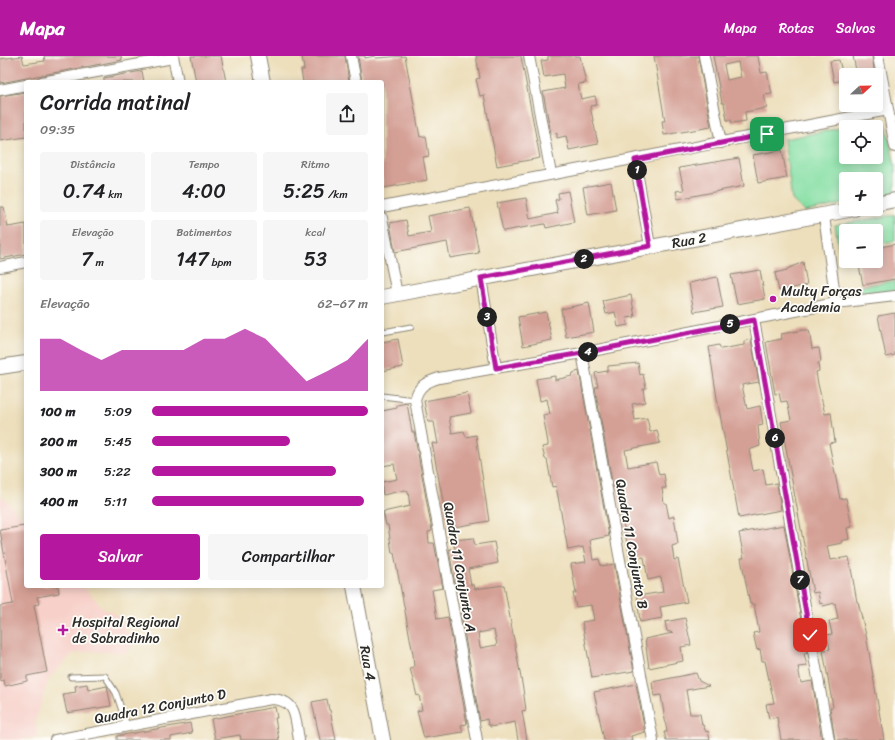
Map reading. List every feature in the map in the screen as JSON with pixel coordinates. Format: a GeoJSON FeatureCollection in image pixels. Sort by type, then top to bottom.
{"type":"FeatureCollection","features":[{"type":"Feature","properties":{"kind":"street"},"geometry":{"type":"LineString","coordinates":[[258,56],[263,80]]}},
{"type":"Feature","properties":{"kind":"street"},"geometry":{"type":"LineString","coordinates":[[351,56],[356,80]]}},
{"type":"Feature","properties":{"kind":"street"},"geometry":{"type":"LineString","coordinates":[[529,56],[551,174]]}},
{"type":"Feature","properties":{"kind":"street"},"geometry":{"type":"LineString","coordinates":[[704,56],[721,143]]}},
{"type":"Feature","properties":{"kind":"street"},"geometry":{"type":"LineString","coordinates":[[878,56],[895,148]]}},
{"type":"Feature","properties":{"kind":"street"},"geometry":{"type":"LineString","coordinates":[[52,80],[173,57],[178,80]]}},
{"type":"Feature","properties":{"kind":"street"},"geometry":{"type":"LineString","coordinates":[[0,90],[24,85]]}},
{"type":"Feature","properties":{"kind":"street"},"geometry":{"type":"LineString","coordinates":[[384,208],[551,174],[635,160],[888,110]]}},
{"type":"Feature","properties":{"kind":"street"},"geometry":{"type":"LineString","coordinates":[[635,160],[650,246]]}},
{"type":"Feature","properties":{"kind":"street"},"geometry":{"type":"LineString","coordinates":[[883,203],[895,200]]}},
{"type":"Feature","properties":{"kind":"street","name":"Rua 2"},"geometry":{"type":"LineString","coordinates":[[384,297],[650,246],[839,212]]}},
{"type":"Feature","properties":{"kind":"street"},"geometry":{"type":"LineString","coordinates":[[824,216],[836,303]]}},
{"type":"Feature","properties":{"kind":"street"},"geometry":{"type":"LineString","coordinates":[[384,228],[397,294]]}},
{"type":"Feature","properties":{"kind":"street"},"geometry":{"type":"LineString","coordinates":[[0,267],[24,262]]}},
{"type":"Feature","properties":{"kind":"street"},"geometry":{"type":"LineString","coordinates":[[481,278],[496,368]]}},
{"type":"Feature","properties":{"kind":"street"},"geometry":{"type":"LineString","coordinates":[[415,400],[416,392],[427,381],[582,353],[836,303],[895,296]]}},
{"type":"Feature","properties":{"kind":"street"},"geometry":{"type":"LineString","coordinates":[[754,320],[829,740]]}},
{"type":"Feature","properties":{"kind":"street","name":"Quadra 11 Conjunto B"},"geometry":{"type":"LineString","coordinates":[[582,353],[654,740]]}},
{"type":"Feature","properties":{"kind":"street"},"geometry":{"type":"LineString","coordinates":[[0,367],[24,363]]}},
{"type":"Feature","properties":{"kind":"street","name":"Quadra 11 Conjunto A"},"geometry":{"type":"LineString","coordinates":[[415,400],[477,740]]}},
{"type":"Feature","properties":{"kind":"street","name":"Rua 4"},"geometry":{"type":"LineString","coordinates":[[354,588],[383,740]]}},
{"type":"Feature","properties":{"kind":"street","name":"Quadra 12 Conjunto D"},"geometry":{"type":"LineString","coordinates":[[54,740],[271,699],[286,700],[290,704],[293,711],[299,740]]}},
{"type":"Feature","properties":{"kind":"lane"},"geometry":{"type":"LineString","coordinates":[[384,332],[411,327]]}},
{"type":"Feature","properties":{"kind":"lane"},"geometry":{"type":"LineString","coordinates":[[384,396],[415,400]]}},
{"type":"Feature","properties":{"kind":"lane"},"geometry":{"type":"LineString","coordinates":[[71,677],[105,676],[116,693],[128,726]]}},
{"type":"Feature","properties":{"kind":"shaded area","name":"Hospital Regional de Sobradinho"},"geometry":{"type":"Polygon","coordinates":[[[0,494],[24,520],[24,588],[85,588],[103,608],[119,616],[134,644],[126,653],[90,651],[72,654],[49,678],[35,722],[38,737],[20,740],[0,740],[0,494]]]}},
{"type":"Feature","properties":{"kind":"green space"},"geometry":{"type":"Polygon","coordinates":[[[883,120],[885,120],[895,166],[895,194],[883,197],[883,172],[839,172],[839,205],[805,212],[792,200],[784,139],[839,128],[839,164],[883,164],[883,120]]]}},
{"type":"Feature","properties":{"kind":"green space"},"geometry":{"type":"Polygon","coordinates":[[[895,215],[895,241],[883,243],[883,224],[841,224],[895,215]]]}},
{"type":"Feature","properties":{"kind":"green space"},"geometry":{"type":"Polygon","coordinates":[[[839,224],[839,250],[835,225],[839,224]]]}},
{"type":"Feature","properties":{"kind":"green space"},"geometry":{"type":"Polygon","coordinates":[[[895,281],[895,296],[836,303],[835,290],[895,281]]]}},
{"type":"Feature","properties":{"kind":"building"},"geometry":{"type":"Polygon","coordinates":[[[22,56],[24,64],[45,61],[44,56],[121,56],[122,60],[0,83],[0,59],[22,56]]]}},
{"type":"Feature","properties":{"kind":"building"},"geometry":{"type":"Polygon","coordinates":[[[191,56],[221,56],[226,80],[196,80],[191,56]]]}},
{"type":"Feature","properties":{"kind":"building"},"geometry":{"type":"Polygon","coordinates":[[[302,56],[345,56],[349,80],[303,80],[301,70],[304,70],[302,56]]]}},
{"type":"Feature","properties":{"kind":"building"},"geometry":{"type":"Polygon","coordinates":[[[358,56],[365,56],[365,58],[375,56],[376,58],[405,56],[420,137],[426,136],[429,156],[423,157],[427,180],[384,188],[384,80],[362,80],[358,56]]]}},
{"type":"Feature","properties":{"kind":"building"},"geometry":{"type":"Polygon","coordinates":[[[476,56],[521,56],[540,158],[497,166],[484,95],[480,96],[476,79],[480,78],[476,56]]]}},
{"type":"Feature","properties":{"kind":"building"},"geometry":{"type":"Polygon","coordinates":[[[548,56],[580,56],[586,83],[578,84],[581,99],[595,96],[597,105],[590,106],[598,144],[569,150],[566,136],[557,138],[557,133],[551,134],[543,92],[565,88],[563,74],[544,77],[541,61],[548,60],[548,56]]]}},
{"type":"Feature","properties":{"kind":"building"},"geometry":{"type":"Polygon","coordinates":[[[654,56],[698,56],[711,127],[664,135],[662,121],[665,121],[654,56]]]}},
{"type":"Feature","properties":{"kind":"building"},"geometry":{"type":"Polygon","coordinates":[[[713,56],[758,56],[761,73],[767,72],[772,94],[764,95],[767,108],[745,112],[746,121],[732,123],[731,120],[727,120],[724,103],[722,103],[713,56]],[[738,62],[724,65],[727,80],[741,77],[738,62]]]}},
{"type":"Feature","properties":{"kind":"building"},"geometry":{"type":"Polygon","coordinates":[[[853,56],[872,56],[874,68],[856,68],[853,56]]]}},
{"type":"Feature","properties":{"kind":"building"},"geometry":{"type":"Polygon","coordinates":[[[839,60],[841,68],[839,68],[839,81],[834,82],[830,61],[839,60]]]}},
{"type":"Feature","properties":{"kind":"building"},"geometry":{"type":"Polygon","coordinates":[[[142,71],[144,80],[104,80],[104,78],[142,71]]]}},
{"type":"Feature","properties":{"kind":"building"},"geometry":{"type":"Polygon","coordinates":[[[24,92],[24,137],[0,141],[0,96],[24,92]]]}},
{"type":"Feature","properties":{"kind":"building"},"geometry":{"type":"Polygon","coordinates":[[[782,150],[787,178],[758,183],[753,155],[782,150]]]}},
{"type":"Feature","properties":{"kind":"building"},"geometry":{"type":"Polygon","coordinates":[[[739,158],[744,186],[678,199],[676,191],[684,190],[679,168],[739,158]]]}},
{"type":"Feature","properties":{"kind":"building"},"geometry":{"type":"Polygon","coordinates":[[[611,182],[616,210],[588,215],[583,187],[611,182]]]}},
{"type":"Feature","properties":{"kind":"building"},"geometry":{"type":"Polygon","coordinates":[[[568,191],[574,222],[546,228],[545,224],[503,231],[497,203],[526,198],[530,219],[558,213],[555,200],[559,199],[558,193],[568,191]]]}},
{"type":"Feature","properties":{"kind":"building"},"geometry":{"type":"Polygon","coordinates":[[[0,207],[4,207],[8,227],[24,224],[24,254],[0,259],[0,207]]]}},
{"type":"Feature","properties":{"kind":"building"},"geometry":{"type":"Polygon","coordinates":[[[470,208],[479,253],[450,258],[447,242],[395,252],[390,223],[406,220],[409,236],[431,232],[428,216],[470,208]]]}},
{"type":"Feature","properties":{"kind":"building"},"geometry":{"type":"Polygon","coordinates":[[[895,244],[895,279],[863,285],[859,268],[883,268],[883,247],[895,244]]]}},
{"type":"Feature","properties":{"kind":"building"},"geometry":{"type":"Polygon","coordinates":[[[803,262],[807,285],[779,291],[775,273],[787,270],[803,262]]]}},
{"type":"Feature","properties":{"kind":"building"},"geometry":{"type":"Polygon","coordinates":[[[760,270],[765,299],[737,304],[731,275],[760,270]]]}},
{"type":"Feature","properties":{"kind":"building"},"geometry":{"type":"Polygon","coordinates":[[[717,277],[723,307],[694,312],[689,283],[717,277]]]}},
{"type":"Feature","properties":{"kind":"building"},"geometry":{"type":"Polygon","coordinates":[[[631,295],[635,317],[626,318],[628,325],[618,327],[615,312],[606,314],[603,301],[631,295]]]}},
{"type":"Feature","properties":{"kind":"building"},"geometry":{"type":"Polygon","coordinates":[[[589,303],[594,332],[566,337],[561,309],[589,303]]]}},
{"type":"Feature","properties":{"kind":"building"},"geometry":{"type":"Polygon","coordinates":[[[546,312],[552,340],[523,346],[518,317],[546,312]]]}},
{"type":"Feature","properties":{"kind":"building"},"geometry":{"type":"Polygon","coordinates":[[[895,313],[895,355],[886,357],[878,316],[895,313]]]}},
{"type":"Feature","properties":{"kind":"building"},"geometry":{"type":"Polygon","coordinates":[[[809,330],[812,349],[819,348],[821,362],[818,363],[819,371],[816,372],[818,384],[825,414],[831,413],[835,442],[829,443],[840,499],[846,498],[852,527],[847,528],[849,539],[841,541],[842,543],[827,546],[830,560],[849,557],[857,602],[866,635],[884,740],[835,740],[830,708],[833,707],[823,650],[830,649],[827,635],[832,634],[829,621],[838,619],[835,603],[823,606],[822,603],[820,604],[818,592],[813,593],[781,422],[791,420],[787,401],[781,402],[779,393],[775,394],[766,342],[782,339],[781,334],[809,330]]]}},
{"type":"Feature","properties":{"kind":"building"},"geometry":{"type":"Polygon","coordinates":[[[398,339],[403,367],[384,371],[384,342],[398,339]]]}},
{"type":"Feature","properties":{"kind":"building"},"geometry":{"type":"Polygon","coordinates":[[[751,339],[759,382],[742,385],[747,409],[760,406],[763,425],[758,426],[760,446],[749,450],[753,471],[763,469],[766,485],[777,483],[781,510],[739,518],[709,347],[719,345],[721,349],[744,345],[744,341],[751,339]]]}},
{"type":"Feature","properties":{"kind":"building"},"geometry":{"type":"Polygon","coordinates":[[[638,363],[640,375],[643,374],[646,388],[643,389],[645,402],[632,404],[635,420],[647,418],[650,432],[657,430],[660,443],[625,450],[628,467],[656,462],[659,475],[664,474],[666,488],[662,488],[664,503],[666,503],[669,518],[674,516],[678,544],[672,546],[674,560],[678,559],[687,602],[660,607],[662,618],[640,622],[637,596],[663,592],[661,577],[648,580],[644,557],[630,559],[616,486],[613,487],[595,387],[598,387],[595,373],[608,371],[608,366],[638,363]]]}},
{"type":"Feature","properties":{"kind":"building"},"geometry":{"type":"Polygon","coordinates":[[[579,371],[609,536],[590,540],[593,560],[599,559],[601,566],[614,564],[634,671],[592,678],[582,622],[594,620],[591,605],[576,607],[573,593],[576,593],[571,564],[586,562],[583,547],[568,550],[556,486],[552,487],[547,459],[545,459],[542,447],[548,446],[543,415],[550,414],[547,399],[540,401],[536,379],[555,376],[555,380],[572,376],[573,373],[579,371]]]}},
{"type":"Feature","properties":{"kind":"building"},"geometry":{"type":"Polygon","coordinates":[[[467,393],[471,413],[449,417],[452,433],[464,431],[466,437],[476,435],[489,521],[448,528],[432,443],[438,444],[434,422],[428,422],[424,401],[467,393]]]}},
{"type":"Feature","properties":{"kind":"building"},"geometry":{"type":"Polygon","coordinates":[[[407,403],[412,432],[414,432],[432,531],[428,532],[429,543],[434,543],[443,588],[432,590],[437,619],[448,617],[467,724],[461,725],[463,732],[424,738],[417,711],[422,710],[419,695],[417,696],[410,668],[414,667],[413,654],[394,553],[392,553],[388,525],[386,525],[384,516],[384,512],[410,506],[408,492],[405,490],[384,495],[384,482],[397,479],[394,464],[384,466],[384,411],[397,408],[397,405],[407,403]]]}},
{"type":"Feature","properties":{"kind":"building"},"geometry":{"type":"Polygon","coordinates":[[[784,525],[807,653],[804,653],[807,666],[798,667],[801,683],[812,681],[822,740],[781,740],[777,717],[769,719],[766,704],[774,703],[765,661],[762,661],[760,649],[757,650],[753,633],[759,632],[754,604],[750,604],[741,558],[744,558],[739,533],[784,525]]]}},
{"type":"Feature","properties":{"kind":"building"},"geometry":{"type":"Polygon","coordinates":[[[24,526],[24,588],[58,588],[59,593],[37,597],[39,604],[34,605],[47,672],[27,676],[27,681],[5,686],[4,680],[0,681],[0,606],[13,604],[0,530],[24,526]]]}},
{"type":"Feature","properties":{"kind":"building"},"geometry":{"type":"Polygon","coordinates":[[[473,538],[475,545],[494,542],[498,563],[468,569],[471,585],[474,585],[475,589],[504,585],[523,689],[526,710],[522,711],[527,740],[518,740],[515,722],[490,727],[487,719],[480,721],[461,614],[463,614],[458,585],[455,586],[449,549],[455,550],[453,540],[473,538]],[[494,630],[478,633],[480,648],[497,645],[494,630]]]}},
{"type":"Feature","properties":{"kind":"building"},"geometry":{"type":"Polygon","coordinates":[[[685,618],[691,645],[681,647],[683,661],[649,668],[645,639],[673,633],[667,631],[665,622],[685,618]]]}},
{"type":"Feature","properties":{"kind":"building"},"geometry":{"type":"Polygon","coordinates":[[[696,673],[699,681],[709,686],[686,690],[690,714],[700,714],[702,725],[706,732],[708,731],[710,740],[666,740],[664,732],[667,732],[661,695],[654,696],[652,682],[696,673]]]}},
{"type":"Feature","properties":{"kind":"building"},"geometry":{"type":"Polygon","coordinates":[[[87,684],[88,690],[107,686],[111,706],[67,713],[63,694],[76,692],[75,686],[87,684]]]}},
{"type":"Feature","properties":{"kind":"building"},"geometry":{"type":"Polygon","coordinates":[[[636,684],[645,732],[631,736],[632,740],[604,740],[594,692],[636,684]]]}},
{"type":"Feature","properties":{"kind":"building"},"geometry":{"type":"Polygon","coordinates":[[[327,699],[336,740],[320,740],[312,702],[327,699]]]}},
{"type":"Feature","properties":{"kind":"building"},"geometry":{"type":"Polygon","coordinates":[[[275,707],[277,718],[275,718],[279,740],[241,740],[240,735],[215,739],[211,719],[275,707]]]}},
{"type":"Feature","properties":{"kind":"building"},"geometry":{"type":"Polygon","coordinates":[[[190,723],[192,733],[171,737],[171,740],[117,740],[117,736],[190,723]]]}},
{"type":"Feature","properties":{"kind":"place","name":"Multy Forças Academia"},"geometry":{"type":"Point","coordinates":[773,299]}},
{"type":"Feature","properties":{"kind":"place","name":"Hospital Regional de Sobradinho"},"geometry":{"type":"Point","coordinates":[63,630]}},
{"type":"Feature","properties":{"kind":"route"},"geometry":{"type":"LineString","coordinates":[[767,134],[635,160],[650,246],[481,278],[496,368],[754,320],[810,635]]}}]}
